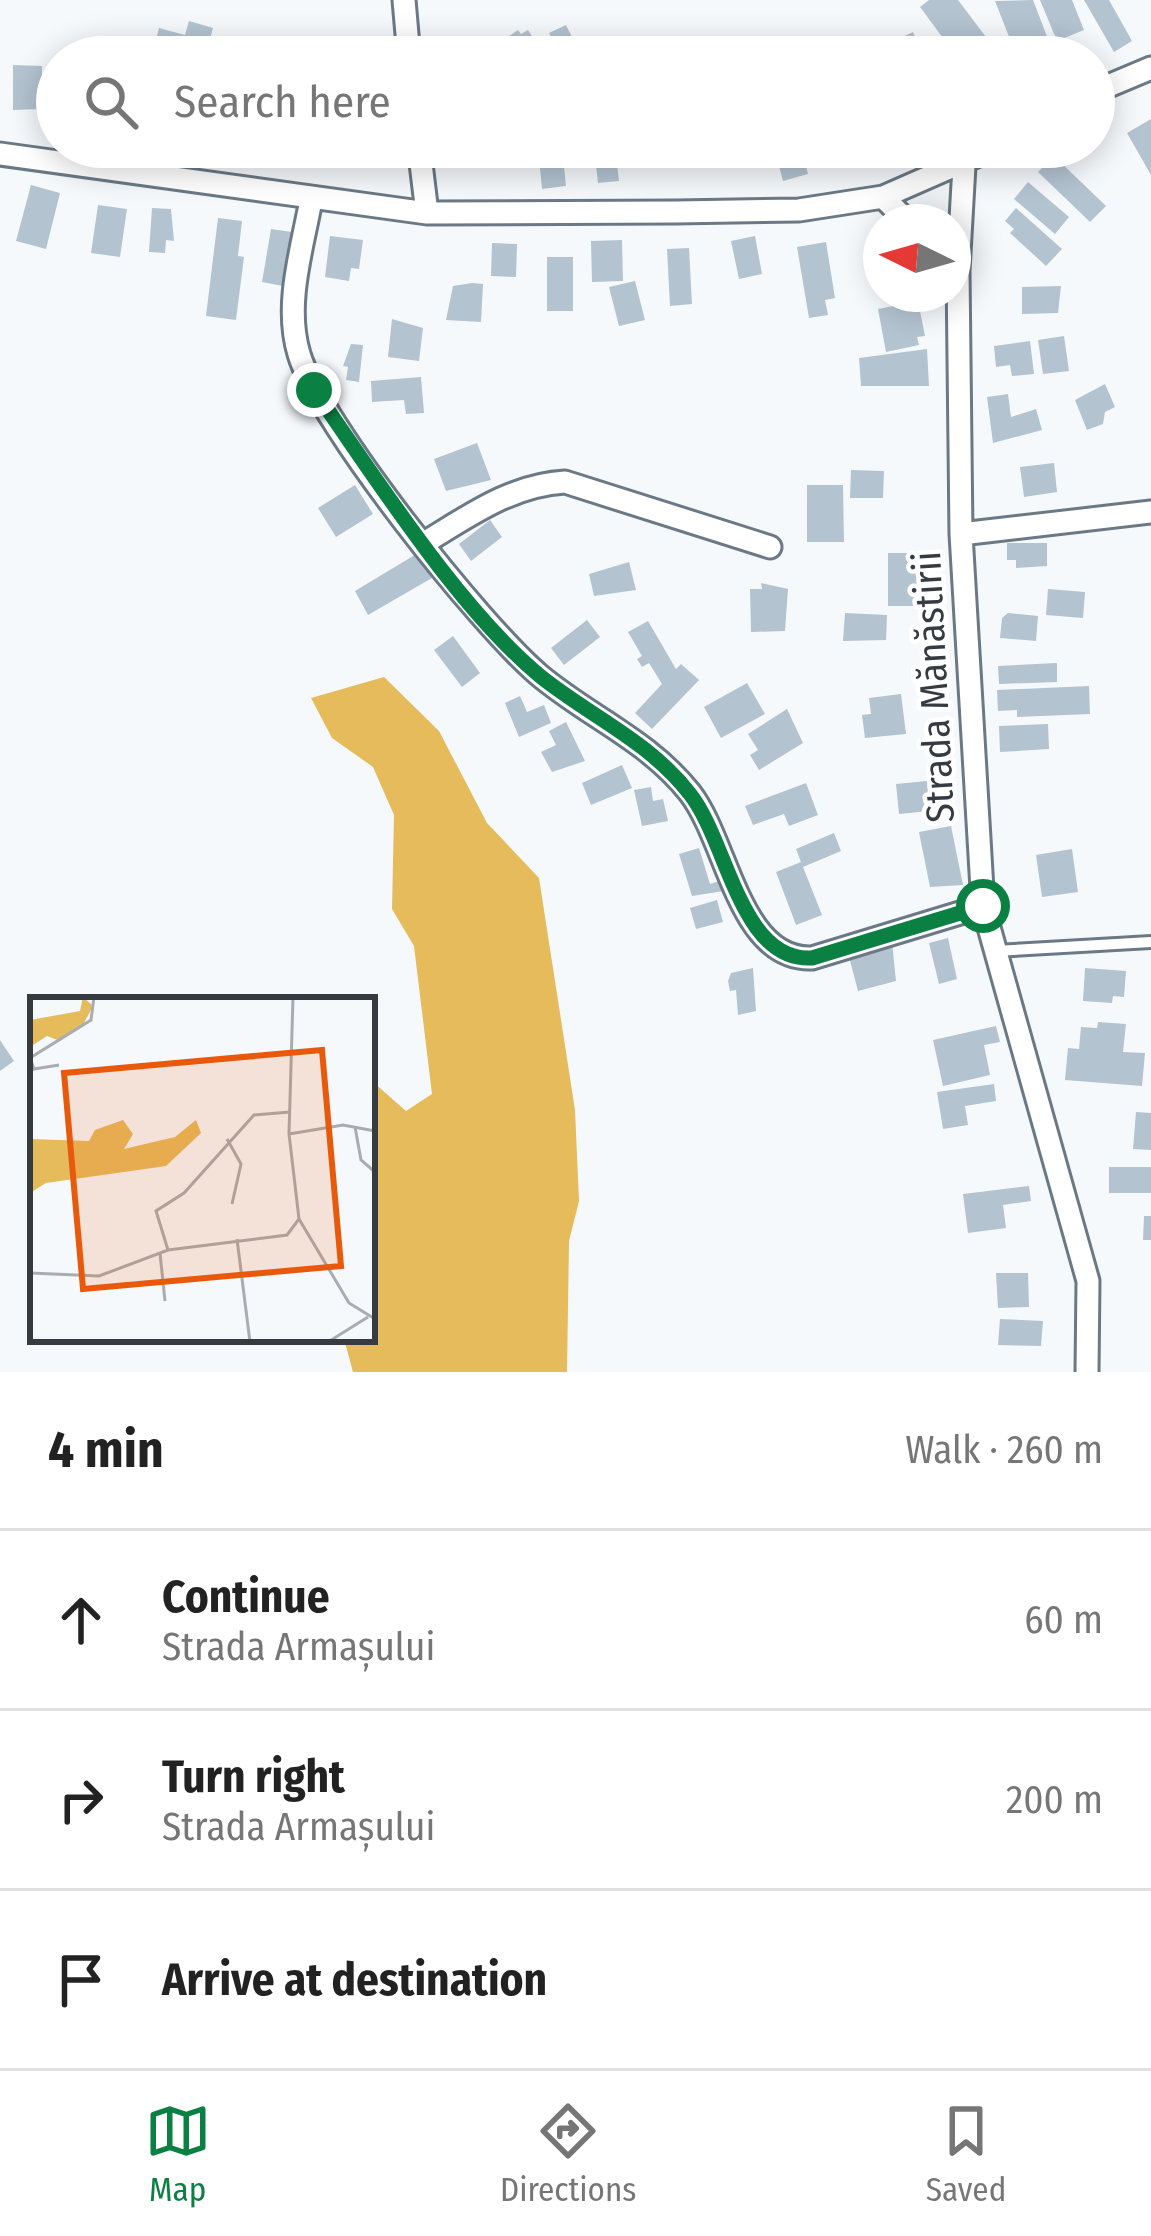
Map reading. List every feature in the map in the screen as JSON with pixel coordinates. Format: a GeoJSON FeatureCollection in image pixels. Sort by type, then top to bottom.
{"type":"FeatureCollection","features":[{"type":"Feature","properties":{"kind":"street"},"geometry":{"type":"LineString","coordinates":[[404,0],[407,36]]}},
{"type":"Feature","properties":{"kind":"street"},"geometry":{"type":"LineString","coordinates":[[1115,83],[1151,68]]}},
{"type":"Feature","properties":{"kind":"street"},"geometry":{"type":"LineString","coordinates":[[0,154],[36,159]]}},
{"type":"Feature","properties":{"kind":"street"},"geometry":{"type":"LineString","coordinates":[[95,168],[427,213],[799,211],[883,197],[959,168]]}},
{"type":"Feature","properties":{"kind":"street"},"geometry":{"type":"LineString","coordinates":[[422,168],[427,213]]}},
{"type":"Feature","properties":{"kind":"street","name":"Strada Mănăstirii"},"geometry":{"type":"LineString","coordinates":[[961,204],[964,168]]}},
{"type":"Feature","properties":{"kind":"street"},"geometry":{"type":"LineString","coordinates":[[883,197],[890,204]]}},
{"type":"Feature","properties":{"kind":"street"},"geometry":{"type":"LineString","coordinates":[[311,200],[294,304],[299,355],[314,390],[424,543],[540,675],[634,737],[692,795],[755,929],[772,950],[790,959],[812,958],[983,906]]}},
{"type":"Feature","properties":{"kind":"street","name":"Strada Mănăstirii"},"geometry":{"type":"LineString","coordinates":[[957,312],[961,534],[983,906],[1088,1281],[1087,1372]]}},
{"type":"Feature","properties":{"kind":"street"},"geometry":{"type":"LineString","coordinates":[[424,543],[495,500],[537,483],[565,482],[770,547]]}},
{"type":"Feature","properties":{"kind":"street"},"geometry":{"type":"LineString","coordinates":[[961,534],[1151,512]]}},
{"type":"Feature","properties":{"kind":"lane"},"geometry":{"type":"LineString","coordinates":[[995,951],[1151,942]]}},
{"type":"Feature","properties":{"kind":"shaded area"},"geometry":{"type":"Polygon","coordinates":[[[384,677],[439,731],[487,823],[539,878],[575,1110],[579,1201],[569,1241],[567,1372],[353,1372],[345,1342],[375,1342],[375,1084],[406,1111],[432,1094],[414,946],[392,909],[394,815],[373,767],[332,738],[311,698],[384,677]]]}},
{"type":"Feature","properties":{"kind":"building"},"geometry":{"type":"Polygon","coordinates":[[[929,0],[958,0],[985,36],[941,36],[920,7],[929,0]]]}},
{"type":"Feature","properties":{"kind":"building"},"geometry":{"type":"Polygon","coordinates":[[[1033,0],[1047,36],[1009,36],[995,1],[1033,0]]]}},
{"type":"Feature","properties":{"kind":"building"},"geometry":{"type":"Polygon","coordinates":[[[1040,0],[1072,0],[1084,30],[1055,36],[1040,0]]]}},
{"type":"Feature","properties":{"kind":"building"},"geometry":{"type":"Polygon","coordinates":[[[1084,0],[1109,0],[1132,41],[1115,51],[1115,36],[1105,36],[1084,0]]]}},
{"type":"Feature","properties":{"kind":"building"},"geometry":{"type":"Polygon","coordinates":[[[189,21],[213,28],[211,36],[157,36],[159,28],[185,35],[189,21]]]}},
{"type":"Feature","properties":{"kind":"building"},"geometry":{"type":"Polygon","coordinates":[[[566,25],[572,36],[550,36],[566,25]]]}},
{"type":"Feature","properties":{"kind":"building"},"geometry":{"type":"Polygon","coordinates":[[[13,65],[36,66],[36,109],[13,110],[13,65]]]}},
{"type":"Feature","properties":{"kind":"building"},"geometry":{"type":"Polygon","coordinates":[[[1151,119],[1151,175],[1127,133],[1151,119]]]}},
{"type":"Feature","properties":{"kind":"building"},"geometry":{"type":"Polygon","coordinates":[[[540,168],[564,168],[566,186],[542,189],[540,168]]]}},
{"type":"Feature","properties":{"kind":"building"},"geometry":{"type":"Polygon","coordinates":[[[596,168],[617,168],[619,181],[598,183],[596,168]]]}},
{"type":"Feature","properties":{"kind":"building"},"geometry":{"type":"Polygon","coordinates":[[[780,168],[806,168],[808,174],[783,181],[780,168]]]}},
{"type":"Feature","properties":{"kind":"building"},"geometry":{"type":"Polygon","coordinates":[[[1066,168],[1106,206],[1090,222],[1038,172],[1066,168]]]}},
{"type":"Feature","properties":{"kind":"building"},"geometry":{"type":"Polygon","coordinates":[[[1028,182],[1069,217],[1055,234],[1014,199],[1028,182]]]}},
{"type":"Feature","properties":{"kind":"building"},"geometry":{"type":"Polygon","coordinates":[[[31,185],[60,193],[46,249],[16,241],[31,185]]]}},
{"type":"Feature","properties":{"kind":"building"},"geometry":{"type":"Polygon","coordinates":[[[98,205],[127,209],[120,257],[91,253],[98,205]]]}},
{"type":"Feature","properties":{"kind":"building"},"geometry":{"type":"Polygon","coordinates":[[[152,208],[171,209],[174,241],[166,240],[165,253],[149,252],[152,208]]]}},
{"type":"Feature","properties":{"kind":"building"},"geometry":{"type":"Polygon","coordinates":[[[1016,208],[1062,249],[1046,266],[1010,233],[1014,229],[1005,221],[1016,208]]]}},
{"type":"Feature","properties":{"kind":"building"},"geometry":{"type":"Polygon","coordinates":[[[218,218],[242,221],[238,256],[244,257],[236,320],[206,316],[218,218]]]}},
{"type":"Feature","properties":{"kind":"building"},"geometry":{"type":"Polygon","coordinates":[[[271,229],[292,232],[283,286],[262,282],[271,229]]]}},
{"type":"Feature","properties":{"kind":"building"},"geometry":{"type":"Polygon","coordinates":[[[330,236],[363,240],[359,269],[351,268],[349,281],[325,277],[330,236]]]}},
{"type":"Feature","properties":{"kind":"building"},"geometry":{"type":"Polygon","coordinates":[[[755,236],[762,274],[739,279],[731,241],[755,236]]]}},
{"type":"Feature","properties":{"kind":"building"},"geometry":{"type":"Polygon","coordinates":[[[622,240],[623,281],[592,282],[591,241],[622,240]]]}},
{"type":"Feature","properties":{"kind":"building"},"geometry":{"type":"Polygon","coordinates":[[[826,242],[835,298],[825,300],[828,315],[809,318],[797,247],[826,242]]]}},
{"type":"Feature","properties":{"kind":"building"},"geometry":{"type":"Polygon","coordinates":[[[492,243],[517,244],[516,277],[491,276],[492,243]]]}},
{"type":"Feature","properties":{"kind":"building"},"geometry":{"type":"Polygon","coordinates":[[[689,248],[692,304],[670,306],[667,249],[689,248]]]}},
{"type":"Feature","properties":{"kind":"building"},"geometry":{"type":"Polygon","coordinates":[[[547,257],[573,257],[573,311],[547,311],[547,257]]]}},
{"type":"Feature","properties":{"kind":"building"},"geometry":{"type":"Polygon","coordinates":[[[635,281],[645,320],[619,326],[609,287],[635,281]]]}},
{"type":"Feature","properties":{"kind":"building"},"geometry":{"type":"Polygon","coordinates":[[[483,284],[481,322],[446,320],[453,286],[483,284]]]}},
{"type":"Feature","properties":{"kind":"building"},"geometry":{"type":"Polygon","coordinates":[[[1061,286],[1058,313],[1022,314],[1022,287],[1061,286]]]}},
{"type":"Feature","properties":{"kind":"building"},"geometry":{"type":"Polygon","coordinates":[[[879,312],[920,312],[925,336],[917,337],[919,345],[886,352],[879,312]]]}},
{"type":"Feature","properties":{"kind":"building"},"geometry":{"type":"Polygon","coordinates":[[[392,319],[423,328],[419,361],[388,357],[392,319]]]}},
{"type":"Feature","properties":{"kind":"building"},"geometry":{"type":"Polygon","coordinates":[[[1064,336],[1069,371],[1043,374],[1038,340],[1064,336]]]}},
{"type":"Feature","properties":{"kind":"building"},"geometry":{"type":"Polygon","coordinates":[[[1030,341],[1034,374],[1012,376],[1010,365],[996,367],[994,346],[1030,341]]]}},
{"type":"Feature","properties":{"kind":"building"},"geometry":{"type":"Polygon","coordinates":[[[351,344],[363,345],[359,382],[346,380],[348,367],[343,366],[351,344]]]}},
{"type":"Feature","properties":{"kind":"building"},"geometry":{"type":"Polygon","coordinates":[[[927,349],[929,386],[861,386],[859,358],[927,349]]]}},
{"type":"Feature","properties":{"kind":"building"},"geometry":{"type":"Polygon","coordinates":[[[421,377],[424,413],[406,414],[404,400],[372,402],[371,381],[421,377]]]}},
{"type":"Feature","properties":{"kind":"building"},"geometry":{"type":"Polygon","coordinates":[[[1105,384],[1115,407],[1105,412],[1103,424],[1087,430],[1075,400],[1105,384]]]}},
{"type":"Feature","properties":{"kind":"building"},"geometry":{"type":"Polygon","coordinates":[[[1008,394],[1011,417],[1036,409],[1042,430],[993,443],[987,397],[1008,394]]]}},
{"type":"Feature","properties":{"kind":"building"},"geometry":{"type":"Polygon","coordinates":[[[477,443],[491,480],[446,491],[434,459],[477,443]]]}},
{"type":"Feature","properties":{"kind":"building"},"geometry":{"type":"Polygon","coordinates":[[[1054,463],[1057,492],[1024,497],[1020,467],[1054,463]]]}},
{"type":"Feature","properties":{"kind":"building"},"geometry":{"type":"Polygon","coordinates":[[[851,470],[884,471],[883,498],[850,498],[851,470]]]}},
{"type":"Feature","properties":{"kind":"building"},"geometry":{"type":"Polygon","coordinates":[[[355,485],[373,514],[336,537],[318,508],[355,485]]]}},
{"type":"Feature","properties":{"kind":"building"},"geometry":{"type":"Polygon","coordinates":[[[807,485],[843,485],[844,542],[807,542],[807,485]]]}},
{"type":"Feature","properties":{"kind":"building"},"geometry":{"type":"Polygon","coordinates":[[[490,520],[502,537],[471,561],[459,544],[490,520]]]}},
{"type":"Feature","properties":{"kind":"building"},"geometry":{"type":"Polygon","coordinates":[[[1007,543],[1047,543],[1047,566],[1016,568],[1016,560],[1007,560],[1007,543]]]}},
{"type":"Feature","properties":{"kind":"building"},"geometry":{"type":"Polygon","coordinates":[[[418,553],[432,578],[368,615],[355,591],[418,553]]]}},
{"type":"Feature","properties":{"kind":"building"},"geometry":{"type":"Polygon","coordinates":[[[888,553],[922,553],[921,606],[888,606],[888,553]]]}},
{"type":"Feature","properties":{"kind":"building"},"geometry":{"type":"Polygon","coordinates":[[[629,562],[636,590],[594,596],[589,574],[629,562]]]}},
{"type":"Feature","properties":{"kind":"building"},"geometry":{"type":"Polygon","coordinates":[[[761,583],[788,589],[785,631],[751,632],[750,589],[762,589],[761,583]]]}},
{"type":"Feature","properties":{"kind":"building"},"geometry":{"type":"Polygon","coordinates":[[[1048,589],[1085,592],[1083,618],[1046,615],[1048,589]]]}},
{"type":"Feature","properties":{"kind":"building"},"geometry":{"type":"Polygon","coordinates":[[[845,613],[887,615],[886,640],[843,641],[845,613]]]}},
{"type":"Feature","properties":{"kind":"building"},"geometry":{"type":"Polygon","coordinates":[[[1008,613],[1038,616],[1036,641],[1000,638],[1002,618],[1008,613]]]}},
{"type":"Feature","properties":{"kind":"building"},"geometry":{"type":"Polygon","coordinates":[[[587,620],[600,637],[564,665],[551,648],[587,620]]]}},
{"type":"Feature","properties":{"kind":"building"},"geometry":{"type":"Polygon","coordinates":[[[648,621],[676,669],[681,664],[699,680],[652,729],[635,713],[662,684],[649,663],[642,667],[637,659],[642,656],[628,632],[648,621]]]}},
{"type":"Feature","properties":{"kind":"building"},"geometry":{"type":"Polygon","coordinates":[[[453,636],[480,673],[462,687],[434,650],[453,636]]]}},
{"type":"Feature","properties":{"kind":"building"},"geometry":{"type":"Polygon","coordinates":[[[1057,663],[1057,682],[999,684],[998,666],[1057,663]]]}},
{"type":"Feature","properties":{"kind":"building"},"geometry":{"type":"Polygon","coordinates":[[[747,683],[765,714],[721,738],[704,707],[747,683]]]}},
{"type":"Feature","properties":{"kind":"building"},"geometry":{"type":"Polygon","coordinates":[[[1089,686],[1090,714],[1017,717],[1017,710],[998,711],[997,690],[1089,686]]]}},
{"type":"Feature","properties":{"kind":"building"},"geometry":{"type":"Polygon","coordinates":[[[901,694],[906,734],[865,738],[862,715],[871,714],[869,698],[901,694]]]}},
{"type":"Feature","properties":{"kind":"building"},"geometry":{"type":"Polygon","coordinates":[[[520,696],[527,712],[544,705],[551,723],[519,737],[505,703],[520,696]]]}},
{"type":"Feature","properties":{"kind":"building"},"geometry":{"type":"Polygon","coordinates":[[[787,709],[803,743],[759,770],[750,755],[758,750],[748,734],[787,709]]]}},
{"type":"Feature","properties":{"kind":"building"},"geometry":{"type":"Polygon","coordinates":[[[566,722],[585,761],[552,772],[541,752],[556,745],[549,731],[566,722]]]}},
{"type":"Feature","properties":{"kind":"building"},"geometry":{"type":"Polygon","coordinates":[[[1048,724],[1049,749],[1000,752],[999,726],[1048,724]]]}},
{"type":"Feature","properties":{"kind":"building"},"geometry":{"type":"Polygon","coordinates":[[[622,765],[632,788],[591,805],[582,783],[622,765]]]}},
{"type":"Feature","properties":{"kind":"building"},"geometry":{"type":"Polygon","coordinates":[[[937,780],[940,810],[899,814],[896,784],[937,780]]]}},
{"type":"Feature","properties":{"kind":"building"},"geometry":{"type":"Polygon","coordinates":[[[806,783],[818,815],[789,826],[784,814],[753,825],[745,806],[806,783]]]}},
{"type":"Feature","properties":{"kind":"building"},"geometry":{"type":"Polygon","coordinates":[[[651,787],[653,801],[663,799],[668,821],[642,826],[634,790],[651,787]]]}},
{"type":"Feature","properties":{"kind":"building"},"geometry":{"type":"Polygon","coordinates":[[[951,826],[963,885],[930,887],[919,832],[951,826]]]}},
{"type":"Feature","properties":{"kind":"building"},"geometry":{"type":"Polygon","coordinates":[[[834,833],[841,851],[803,867],[822,915],[796,925],[776,872],[801,862],[796,849],[834,833]]]}},
{"type":"Feature","properties":{"kind":"building"},"geometry":{"type":"Polygon","coordinates":[[[699,848],[710,884],[726,879],[730,890],[692,896],[679,854],[699,848]]]}},
{"type":"Feature","properties":{"kind":"building"},"geometry":{"type":"Polygon","coordinates":[[[1072,849],[1078,892],[1042,897],[1036,855],[1072,849]]]}},
{"type":"Feature","properties":{"kind":"building"},"geometry":{"type":"Polygon","coordinates":[[[717,900],[723,922],[696,929],[690,908],[717,900]]]}},
{"type":"Feature","properties":{"kind":"building"},"geometry":{"type":"Polygon","coordinates":[[[948,938],[957,979],[939,984],[929,943],[948,938]]]}},
{"type":"Feature","properties":{"kind":"building"},"geometry":{"type":"Polygon","coordinates":[[[892,942],[896,981],[858,991],[848,953],[892,942]]]}},
{"type":"Feature","properties":{"kind":"building"},"geometry":{"type":"Polygon","coordinates":[[[753,968],[756,1011],[738,1015],[736,990],[730,991],[728,981],[731,973],[753,968]]]}},
{"type":"Feature","properties":{"kind":"building"},"geometry":{"type":"Polygon","coordinates":[[[1085,968],[1126,971],[1124,997],[1113,996],[1112,1003],[1083,1001],[1085,968]]]}},
{"type":"Feature","properties":{"kind":"building"},"geometry":{"type":"Polygon","coordinates":[[[1098,1022],[1126,1024],[1123,1052],[1145,1053],[1142,1086],[1065,1080],[1068,1048],[1079,1049],[1081,1027],[1097,1028],[1098,1022]]]}},
{"type":"Feature","properties":{"kind":"building"},"geometry":{"type":"Polygon","coordinates":[[[996,1026],[1000,1042],[984,1045],[990,1075],[943,1086],[933,1040],[996,1026]]]}},
{"type":"Feature","properties":{"kind":"building"},"geometry":{"type":"Polygon","coordinates":[[[0,1040],[14,1061],[0,1071],[0,1040]]]}},
{"type":"Feature","properties":{"kind":"building"},"geometry":{"type":"Polygon","coordinates":[[[994,1084],[996,1101],[965,1106],[968,1125],[943,1129],[937,1092],[994,1084]]]}},
{"type":"Feature","properties":{"kind":"building"},"geometry":{"type":"Polygon","coordinates":[[[1136,1112],[1151,1113],[1151,1150],[1133,1149],[1136,1112]]]}},
{"type":"Feature","properties":{"kind":"building"},"geometry":{"type":"Polygon","coordinates":[[[1109,1167],[1151,1167],[1151,1193],[1109,1193],[1109,1167]]]}},
{"type":"Feature","properties":{"kind":"building"},"geometry":{"type":"Polygon","coordinates":[[[1029,1186],[1031,1201],[1003,1205],[1006,1228],[968,1233],[963,1194],[1029,1186]]]}},
{"type":"Feature","properties":{"kind":"building"},"geometry":{"type":"Polygon","coordinates":[[[1144,1216],[1151,1216],[1151,1240],[1143,1240],[1144,1216]]]}},
{"type":"Feature","properties":{"kind":"building"},"geometry":{"type":"Polygon","coordinates":[[[996,1273],[1028,1273],[1029,1307],[998,1308],[996,1273]]]}},
{"type":"Feature","properties":{"kind":"building"},"geometry":{"type":"Polygon","coordinates":[[[1000,1319],[1043,1321],[1041,1346],[998,1345],[1000,1319]]]}},
{"type":"Feature","properties":{"kind":"route"},"geometry":{"type":"LineString","coordinates":[[314,390],[417,536],[483,614],[540,675],[634,737],[692,795],[755,929],[772,950],[790,959],[812,958],[983,906]]}}]}
